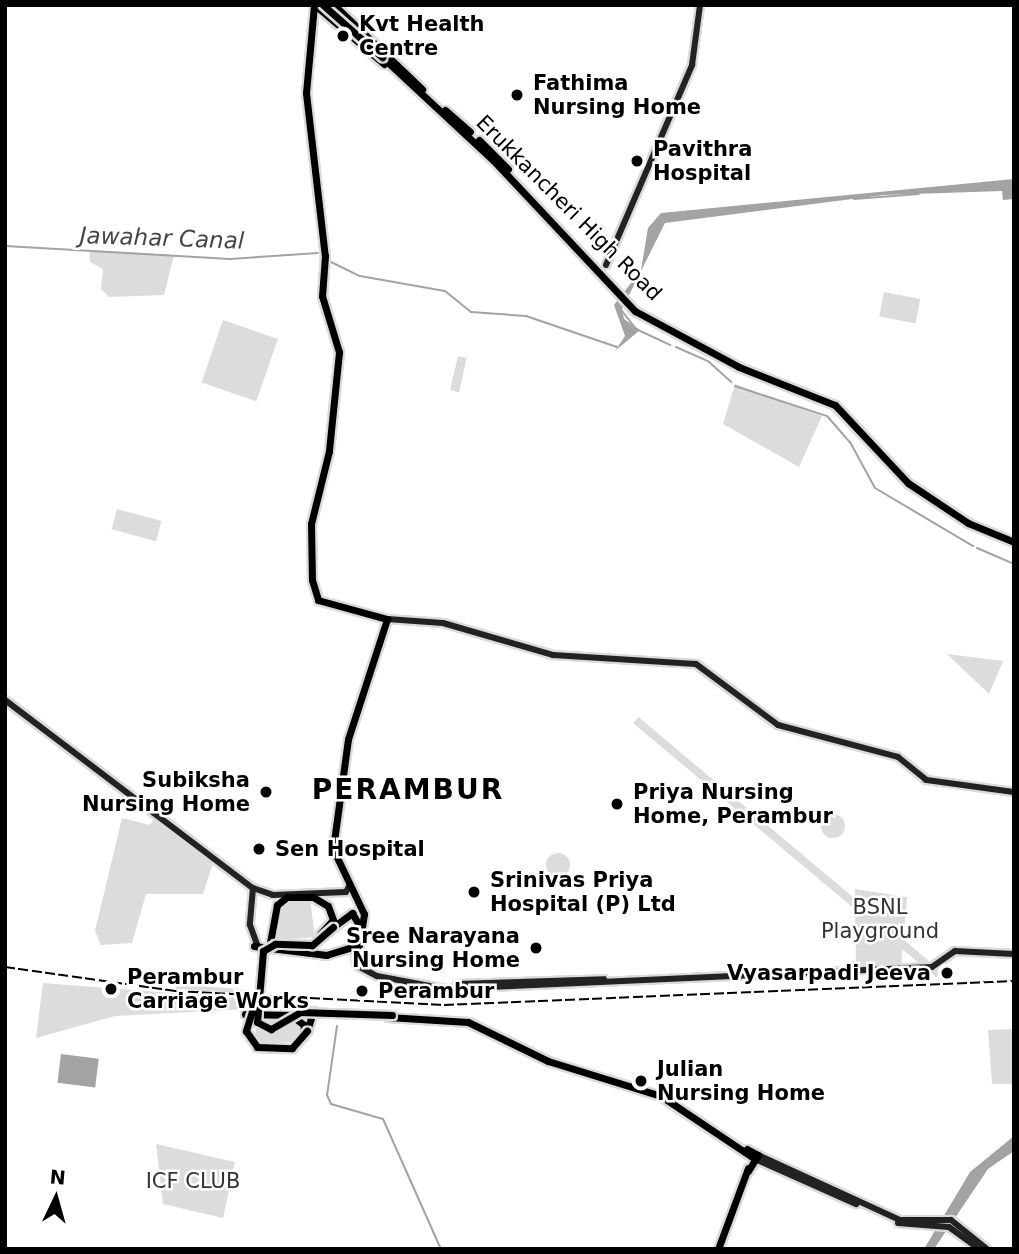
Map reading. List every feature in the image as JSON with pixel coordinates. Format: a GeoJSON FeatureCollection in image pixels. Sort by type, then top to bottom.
{"type":"FeatureCollection","features":[{"type":"Feature","properties":{"kind":"main road"},"geometry":{"type":"LineString","coordinates":[[331,5],[344,13],[422,91]]}},
{"type":"Feature","properties":{"kind":"main road"},"geometry":{"type":"LineString","coordinates":[[331,5],[422,91]]}},
{"type":"Feature","properties":{"kind":"main road"},"geometry":{"type":"LineString","coordinates":[[318,6],[383,55]]}},
{"type":"Feature","properties":{"kind":"main road"},"geometry":{"type":"LineString","coordinates":[[318,6],[422,91]]}},
{"type":"Feature","properties":{"kind":"main road"},"geometry":{"type":"LineString","coordinates":[[318,6],[308,93],[323,243],[322,296],[339,352],[339,385],[311,524],[312,580],[318,600],[387,619],[443,623],[553,655],[696,664],[778,725],[898,757],[926,780],[1014,792]]}},
{"type":"Feature","properties":{"kind":"main road"},"geometry":{"type":"LineString","coordinates":[[601,270],[692,65],[699,7]]}},
{"type":"Feature","properties":{"kind":"main road"},"geometry":{"type":"LineString","coordinates":[[337,22],[344,13]]}},
{"type":"Feature","properties":{"kind":"main road","name":"Erukkancheri High Road"},"geometry":{"type":"LineString","coordinates":[[422,91],[601,270],[631,305],[679,333],[839,404],[912,482],[971,522],[1014,539]]}},
{"type":"Feature","properties":{"kind":"main road"},"geometry":{"type":"LineString","coordinates":[[355,948],[364,914],[333,858],[347,747],[387,619]]}},
{"type":"Feature","properties":{"kind":"main road"},"geometry":{"type":"LineString","coordinates":[[5,702],[253,888],[273,895],[345,892],[349,887]]}},
{"type":"Feature","properties":{"kind":"main road"},"geometry":{"type":"LineString","coordinates":[[5,702],[69,743],[123,789]]}},
{"type":"Feature","properties":{"kind":"main road"},"geometry":{"type":"LineString","coordinates":[[253,888],[250,925],[256,947],[266,951],[326,956],[355,948]]}},
{"type":"Feature","properties":{"kind":"main road"},"geometry":{"type":"LineString","coordinates":[[266,951],[277,905],[273,895]]}},
{"type":"Feature","properties":{"kind":"main road"},"geometry":{"type":"LineString","coordinates":[[277,905],[300,896],[328,906],[333,920],[313,940],[274,940],[256,959],[250,1041],[261,1048],[292,1048],[307,1029]]}},
{"type":"Feature","properties":{"kind":"main road"},"geometry":{"type":"LineString","coordinates":[[395,1015],[314,1016],[295,1045],[261,1046],[249,1033],[263,950],[275,944],[312,945],[354,913],[355,948],[364,970],[384,978],[438,986],[634,981],[932,967],[955,951],[1014,954]]}},
{"type":"Feature","properties":{"kind":"main road"},"geometry":{"type":"LineString","coordinates":[[271,937],[282,947],[355,948]]}},
{"type":"Feature","properties":{"kind":"main road"},"geometry":{"type":"LineString","coordinates":[[294,1011],[307,1029]]}},
{"type":"Feature","properties":{"kind":"main road"},"geometry":{"type":"LineString","coordinates":[[254,1015],[271,1030],[300,1012],[468,1021],[548,1061],[661,1096],[755,1156],[904,1226],[933,1221],[950,1224],[988,1249]]}},
{"type":"Feature","properties":{"kind":"main road"},"geometry":{"type":"LineString","coordinates":[[244,1014],[288,1014],[307,1029]]}},
{"type":"Feature","properties":{"kind":"main road"},"geometry":{"type":"LineString","coordinates":[[718,1249],[755,1156]]}},
{"type":"Feature","properties":{"kind":"main road"},"geometry":{"type":"LineString","coordinates":[[950,1224],[978,1249]]}},
{"type":"Feature","properties":{"kind":"green space"},"geometry":{"type":"Polygon","coordinates":[[[89,250],[174,255],[164,295],[109,297],[101,289],[103,269],[90,262],[89,250]]]}},
{"type":"Feature","properties":{"kind":"green space"},"geometry":{"type":"Polygon","coordinates":[[[884,292],[920,299],[916,324],[879,317],[884,292]]]}},
{"type":"Feature","properties":{"kind":"green space"},"geometry":{"type":"Polygon","coordinates":[[[223,320],[278,339],[256,401],[202,382],[223,320]]]}},
{"type":"Feature","properties":{"kind":"green space"},"geometry":{"type":"Polygon","coordinates":[[[458,356],[467,358],[459,392],[450,390],[458,356]]]}},
{"type":"Feature","properties":{"kind":"green space"},"geometry":{"type":"Polygon","coordinates":[[[735,384],[822,416],[799,467],[723,424],[735,384]]]}},
{"type":"Feature","properties":{"kind":"green space"},"geometry":{"type":"Polygon","coordinates":[[[117,509],[161,521],[156,541],[112,529],[117,509]]]}},
{"type":"Feature","properties":{"kind":"green space"},"geometry":{"type":"Polygon","coordinates":[[[947,654],[1003,661],[989,694],[947,654]]]}},
{"type":"Feature","properties":{"kind":"green space"},"geometry":{"type":"Polygon","coordinates":[[[638,717],[941,971],[936,977],[633,723],[638,717]]]}},
{"type":"Feature","properties":{"kind":"green space"},"geometry":{"type":"Polygon","coordinates":[[[833,814],[844,821],[845,826],[838,837],[833,838],[822,831],[821,826],[828,815],[833,814]]]}},
{"type":"Feature","properties":{"kind":"green space"},"geometry":{"type":"Polygon","coordinates":[[[122,818],[150,825],[154,819],[213,863],[203,894],[146,894],[132,943],[101,945],[95,931],[122,818]]]}},
{"type":"Feature","properties":{"kind":"green space"},"geometry":{"type":"Polygon","coordinates":[[[558,853],[567,856],[570,865],[567,874],[558,877],[549,874],[546,865],[549,856],[558,853]]]}},
{"type":"Feature","properties":{"kind":"green space","name":"BSNL Playground"},"geometry":{"type":"Polygon","coordinates":[[[855,889],[907,897],[901,966],[856,968],[855,889]]]}},
{"type":"Feature","properties":{"kind":"green space"},"geometry":{"type":"Polygon","coordinates":[[[310,899],[315,937],[276,940],[282,904],[310,899]]]}},
{"type":"Feature","properties":{"kind":"green space"},"geometry":{"type":"Polygon","coordinates":[[[43,983],[249,999],[248,1009],[115,1016],[36,1038],[43,983]]]}},
{"type":"Feature","properties":{"kind":"green space"},"geometry":{"type":"Polygon","coordinates":[[[177,984],[251,990],[251,994],[176,989],[177,984]]]}},
{"type":"Feature","properties":{"kind":"green space"},"geometry":{"type":"Polygon","coordinates":[[[255,1017],[287,1017],[301,1024],[302,1033],[294,1042],[256,1044],[255,1017]]]}},
{"type":"Feature","properties":{"kind":"green space"},"geometry":{"type":"Polygon","coordinates":[[[1014,1029],[1014,1084],[992,1084],[988,1030],[1014,1029]]]}},
{"type":"Feature","properties":{"kind":"green space","name":"ICF CLUB"},"geometry":{"type":"Polygon","coordinates":[[[156,1144],[235,1162],[223,1218],[163,1204],[156,1144]]]}},
{"type":"Feature","properties":{"kind":"shaded area"},"geometry":{"type":"Polygon","coordinates":[[[1014,179],[1014,199],[1003,200],[1002,191],[884,195],[665,223],[622,309],[624,319],[640,330],[615,351],[625,336],[614,305],[641,270],[648,228],[661,213],[1014,179]]]}},
{"type":"Feature","properties":{"kind":"shaded area"},"geometry":{"type":"Polygon","coordinates":[[[61,1054],[99,1059],[95,1087],[57,1083],[61,1054]]]}},
{"type":"Feature","properties":{"kind":"shaded area"},"geometry":{"type":"Polygon","coordinates":[[[1014,1136],[1014,1151],[988,1169],[934,1249],[924,1249],[970,1172],[1014,1136]]]}},
{"type":"Feature","properties":{"kind":"waterway"},"geometry":{"type":"LineString","coordinates":[[854,199],[919,194]]}},
{"type":"Feature","properties":{"kind":"waterway","name":"Jawahar Canal"},"geometry":{"type":"LineString","coordinates":[[5,246],[230,259],[318,253]]}},
{"type":"Feature","properties":{"kind":"waterway","name":"Jawahar Canal"},"geometry":{"type":"LineString","coordinates":[[331,262],[360,276],[445,291],[471,312],[526,316],[617,347]]}},
{"type":"Feature","properties":{"kind":"waterway"},"geometry":{"type":"LineString","coordinates":[[622,311],[636,329],[671,345]]}},
{"type":"Feature","properties":{"kind":"waterway"},"geometry":{"type":"LineString","coordinates":[[676,347],[709,362],[731,382]]}},
{"type":"Feature","properties":{"kind":"waterway"},"geometry":{"type":"LineString","coordinates":[[735,386],[827,416],[850,442],[875,488],[973,546]]}},
{"type":"Feature","properties":{"kind":"waterway"},"geometry":{"type":"LineString","coordinates":[[977,548],[1014,564]]}},
{"type":"Feature","properties":{"kind":"waterway"},"geometry":{"type":"LineString","coordinates":[[337,1026],[327,1095],[331,1104],[383,1119],[441,1249]]}},
{"type":"Feature","properties":{"kind":"railway"},"geometry":{"type":"LineString","coordinates":[[5,967],[175,991],[444,1005],[1014,981]]}},
{"type":"Feature","properties":{"kind":"place","name":"Kvt Health Centre"},"geometry":{"type":"Point","coordinates":[343,36]}},
{"type":"Feature","properties":{"kind":"place","name":"Fathima Nursing Home"},"geometry":{"type":"Point","coordinates":[517,95]}},
{"type":"Feature","properties":{"kind":"place","name":"Pavithra Hospital"},"geometry":{"type":"Point","coordinates":[637,161]}},
{"type":"Feature","properties":{"kind":"place","name":"Subiksha Nursing Home"},"geometry":{"type":"Point","coordinates":[266,792]}},
{"type":"Feature","properties":{"kind":"place","name":"Priya Nursing Home, Perambur"},"geometry":{"type":"Point","coordinates":[617,804]}},
{"type":"Feature","properties":{"kind":"place","name":"Sen Hospital"},"geometry":{"type":"Point","coordinates":[259,849]}},
{"type":"Feature","properties":{"kind":"place","name":"Srinivas Priya Hospital (P) Ltd"},"geometry":{"type":"Point","coordinates":[474,892]}},
{"type":"Feature","properties":{"kind":"place","name":"Sree Narayana Nursing Home"},"geometry":{"type":"Point","coordinates":[536,948]}},
{"type":"Feature","properties":{"kind":"place","name":"Vyasarpadi Jeeva"},"geometry":{"type":"Point","coordinates":[947,973]}},
{"type":"Feature","properties":{"kind":"place","name":"Perambur Carriage Works"},"geometry":{"type":"Point","coordinates":[111,989]}},
{"type":"Feature","properties":{"kind":"place","name":"Perambur"},"geometry":{"type":"Point","coordinates":[362,991]}},
{"type":"Feature","properties":{"kind":"place","name":"Julian Nursing Home"},"geometry":{"type":"Point","coordinates":[641,1081]}},
{"type":"Feature","properties":{"kind":"district","name":"PERAMBUR"},"geometry":{"type":"Point","coordinates":[408,790]}}]}
